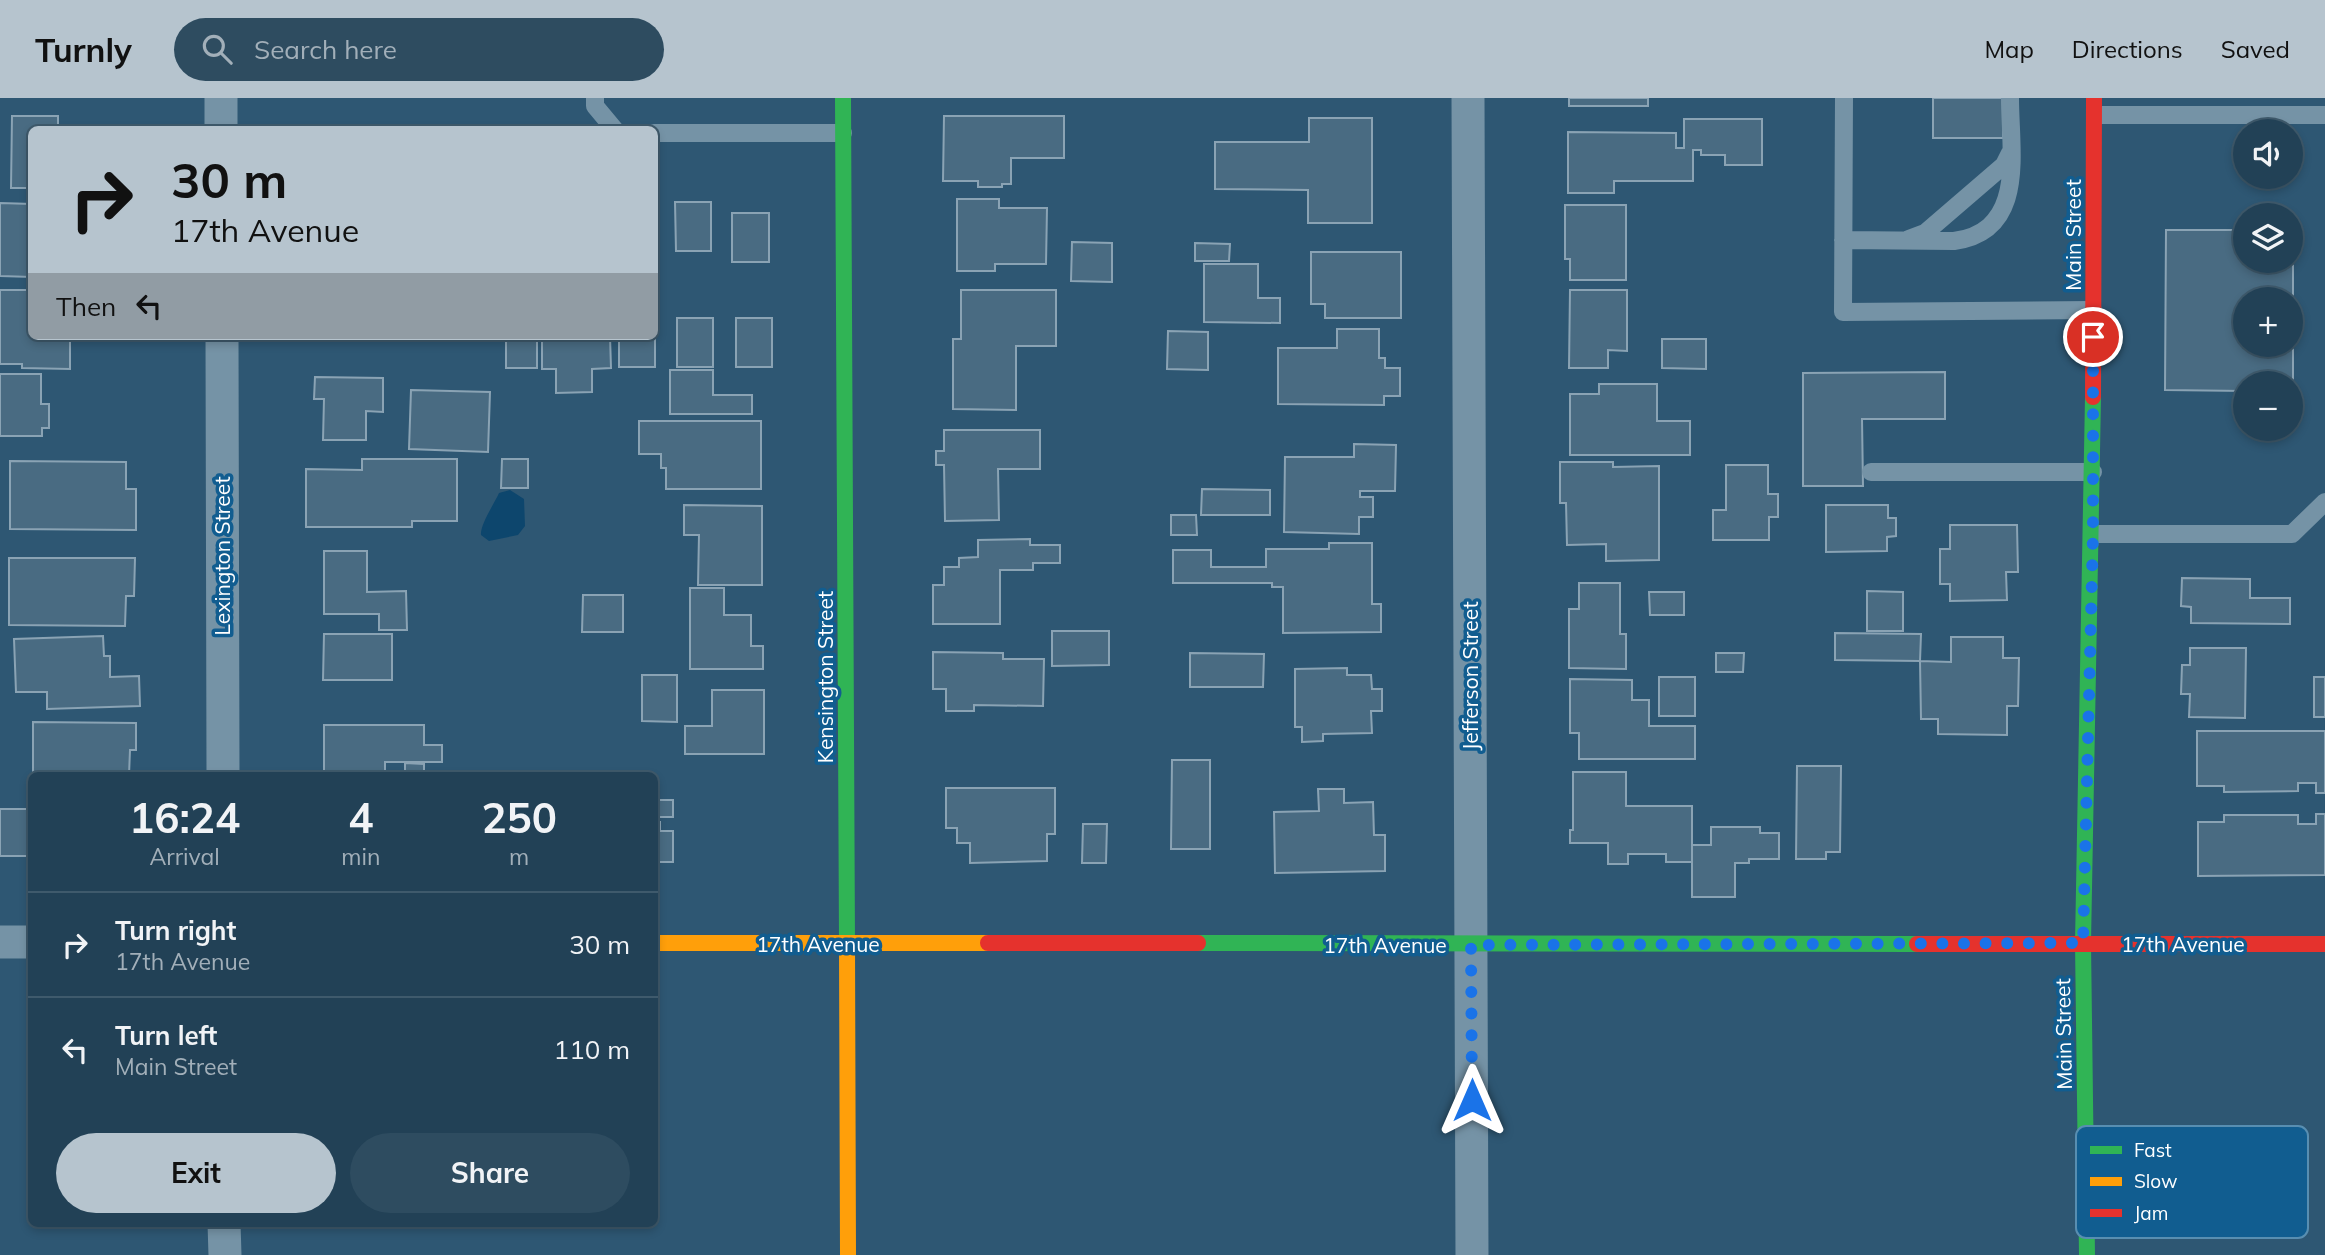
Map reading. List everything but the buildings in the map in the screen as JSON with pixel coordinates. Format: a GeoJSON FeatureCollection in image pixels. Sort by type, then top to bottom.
{"type":"FeatureCollection","features":[{"type":"Feature","properties":{"kind":"street"},"geometry":{"type":"LineString","coordinates":[[221,98],[221,126]]}},
{"type":"Feature","properties":{"kind":"street","name":"Kensington Street"},"geometry":{"type":"LineString","coordinates":[[843,98],[848,1255]]}},
{"type":"Feature","properties":{"kind":"street","name":"Jefferson Street"},"geometry":{"type":"LineString","coordinates":[[1468,98],[1472,1255]]}},
{"type":"Feature","properties":{"kind":"street","name":"Main Street"},"geometry":{"type":"LineString","coordinates":[[2085,1126],[2083,943],[2093,534],[2095,106]]}},
{"type":"Feature","properties":{"kind":"street","name":"Lexington Street"},"geometry":{"type":"LineString","coordinates":[[222,340],[223,772]]}},
{"type":"Feature","properties":{"kind":"street"},"geometry":{"type":"LineString","coordinates":[[0,942],[28,942]]}},
{"type":"Feature","properties":{"kind":"street","name":"17th Avenue"},"geometry":{"type":"LineString","coordinates":[[658,943],[2325,944]]}},
{"type":"Feature","properties":{"kind":"street"},"geometry":{"type":"LineString","coordinates":[[224,1227],[225,1255]]}},
{"type":"Feature","properties":{"kind":"lane"},"geometry":{"type":"LineString","coordinates":[[595,98],[595,106],[612,126]]}},
{"type":"Feature","properties":{"kind":"lane"},"geometry":{"type":"LineString","coordinates":[[1844,98],[1843,312],[2093,310]]}},
{"type":"Feature","properties":{"kind":"lane"},"geometry":{"type":"LineString","coordinates":[[1843,240],[1954,241],[1968,239],[1988,230],[2006,203],[2010,98]]}},
{"type":"Feature","properties":{"kind":"lane"},"geometry":{"type":"LineString","coordinates":[[2095,106],[2240,106],[2325,115]]}},
{"type":"Feature","properties":{"kind":"lane"},"geometry":{"type":"LineString","coordinates":[[658,133],[843,133]]}},
{"type":"Feature","properties":{"kind":"lane"},"geometry":{"type":"LineString","coordinates":[[1905,240],[1925,233],[2004,165],[2010,153]]}},
{"type":"Feature","properties":{"kind":"lane"},"geometry":{"type":"LineString","coordinates":[[1871,472],[2093,472]]}},
{"type":"Feature","properties":{"kind":"lane"},"geometry":{"type":"LineString","coordinates":[[2093,534],[2292,534],[2325,502]]}},
{"type":"Feature","properties":{"kind":"water"},"geometry":{"type":"Polygon","coordinates":[[[510,490],[524,499],[525,526],[518,535],[489,541],[481,535],[485,520],[499,493],[510,490]]]}},
{"type":"Feature","properties":{"kind":"traffic: fast"},"geometry":{"type":"LineString","coordinates":[[843,98],[847,943]]}},
{"type":"Feature","properties":{"kind":"traffic: fast"},"geometry":{"type":"LineString","coordinates":[[2085,1126],[2083,943],[2093,397]]}},
{"type":"Feature","properties":{"kind":"traffic: fast"},"geometry":{"type":"LineString","coordinates":[[1198,943],[1917,944]]}},
{"type":"Feature","properties":{"kind":"traffic: fast"},"geometry":{"type":"LineString","coordinates":[[2087,1238],[2087,1255]]}},
{"type":"Feature","properties":{"kind":"traffic: slow"},"geometry":{"type":"LineString","coordinates":[[658,943],[988,943]]}},
{"type":"Feature","properties":{"kind":"traffic: slow"},"geometry":{"type":"LineString","coordinates":[[847,943],[848,1255]]}},
{"type":"Feature","properties":{"kind":"traffic: jam"},"geometry":{"type":"LineString","coordinates":[[2093,397],[2094,98]]}},
{"type":"Feature","properties":{"kind":"traffic: jam"},"geometry":{"type":"LineString","coordinates":[[988,943],[1198,943]]}},
{"type":"Feature","properties":{"kind":"traffic: jam"},"geometry":{"type":"LineString","coordinates":[[1917,944],[2325,944]]}},
{"type":"Feature","properties":{"kind":"route"},"geometry":{"type":"LineString","coordinates":[[1472,1100],[1471,945],[2083,943],[2093,534],[2093,337]]}}]}
